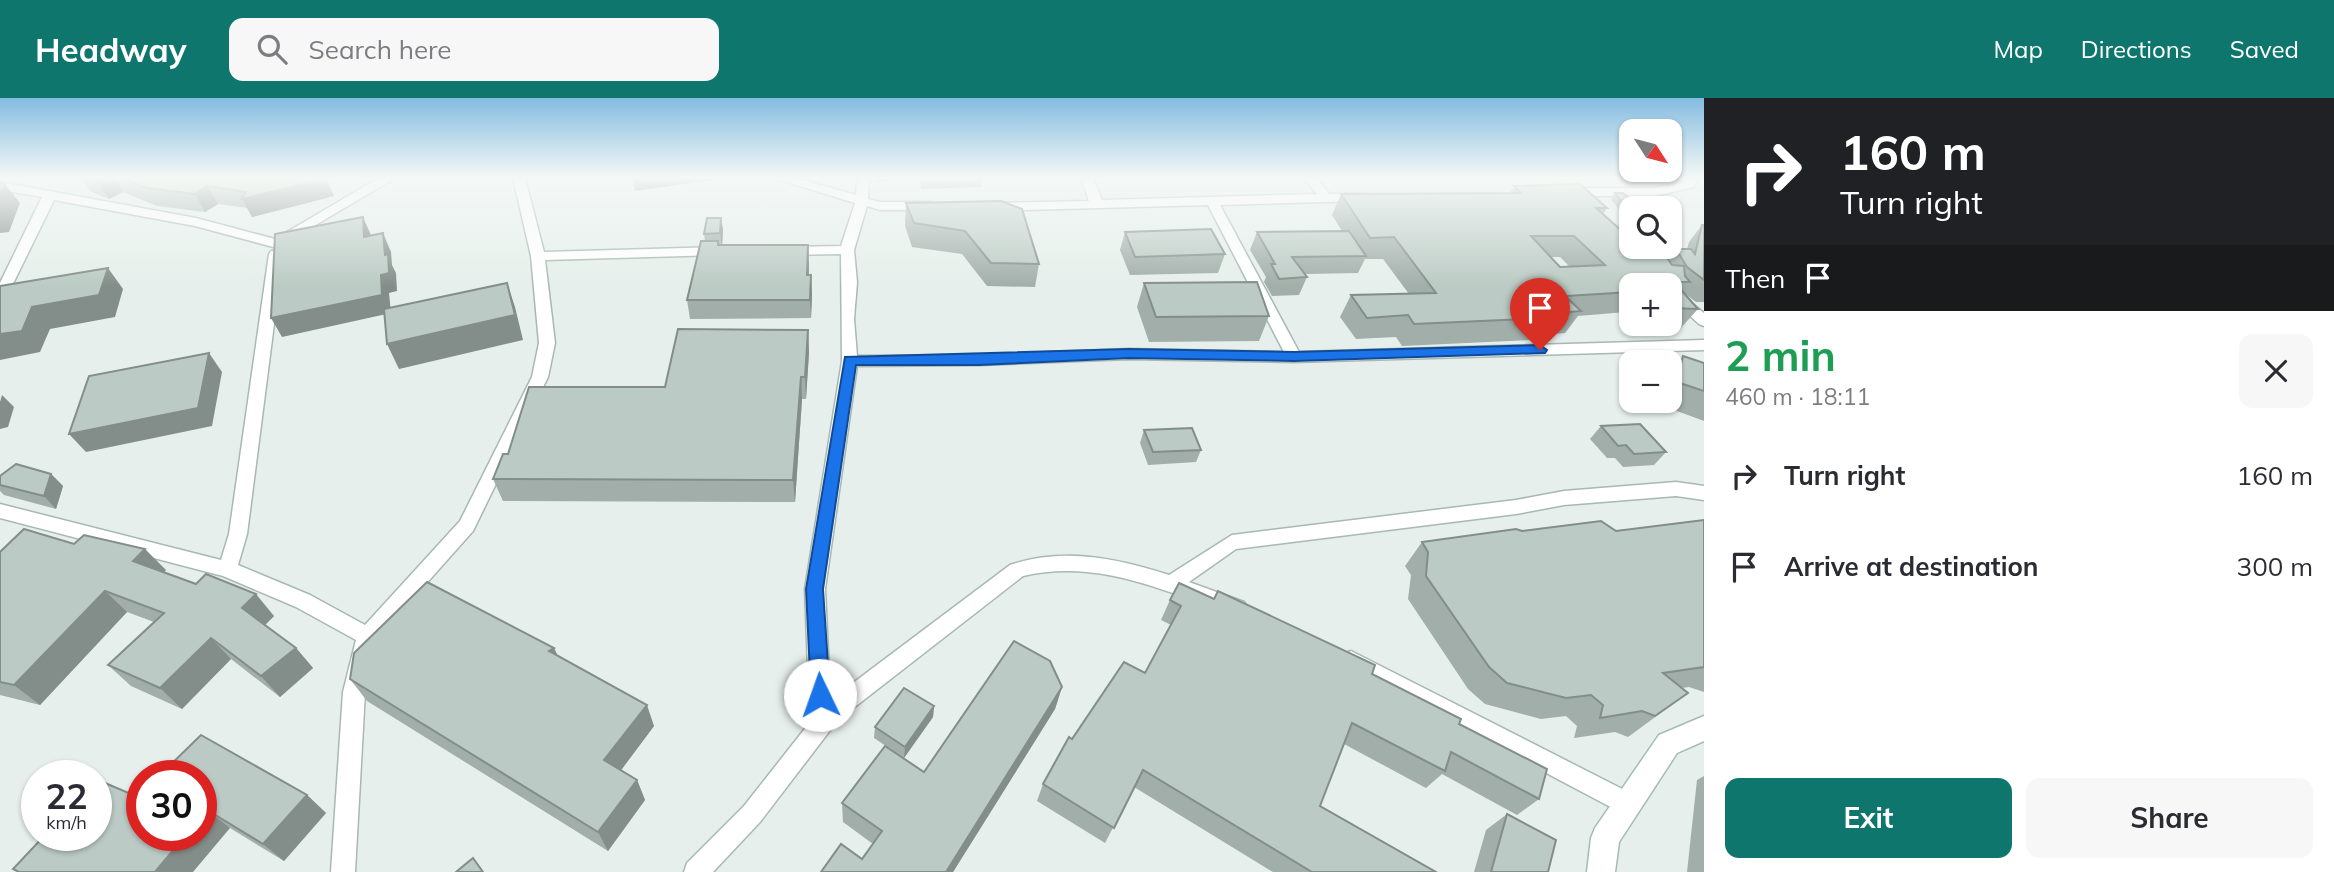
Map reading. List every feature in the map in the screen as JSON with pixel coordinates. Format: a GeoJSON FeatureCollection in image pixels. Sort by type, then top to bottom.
{"type":"FeatureCollection","features":[{"type":"Feature","properties":{"kind":"street"},"geometry":{"type":"LineString","coordinates":[[0,296],[41,214]]}},
{"type":"Feature","properties":{"kind":"street"},"geometry":{"type":"LineString","coordinates":[[153,214],[196,222],[277,244],[327,214]]}},
{"type":"Feature","properties":{"kind":"street"},"geometry":{"type":"LineString","coordinates":[[343,872],[354,692],[367,636],[467,526],[540,377],[547,343],[538,256],[528,214]]}},
{"type":"Feature","properties":{"kind":"street"},"geometry":{"type":"LineString","coordinates":[[830,713],[820,695],[815,589],[850,361],[847,319],[850,282],[847,250],[858,214]]}},
{"type":"Feature","properties":{"kind":"street"},"geometry":{"type":"LineString","coordinates":[[1219,214],[1294,357]]}},
{"type":"Feature","properties":{"kind":"street"},"geometry":{"type":"LineString","coordinates":[[227,569],[238,534],[277,244]]}},
{"type":"Feature","properties":{"kind":"street"},"geometry":{"type":"LineString","coordinates":[[766,251],[847,250]]}},
{"type":"Feature","properties":{"kind":"street"},"geometry":{"type":"LineString","coordinates":[[538,256],[740,251]]}},
{"type":"Feature","properties":{"kind":"street"},"geometry":{"type":"LineString","coordinates":[[1682,302],[1704,321]]}},
{"type":"Feature","properties":{"kind":"street"},"geometry":{"type":"LineString","coordinates":[[850,361],[979,360],[1129,354],[1294,357],[1704,345]]}},
{"type":"Feature","properties":{"kind":"street"},"geometry":{"type":"LineString","coordinates":[[1172,583],[1232,542],[1516,507],[1564,498],[1579,499],[1676,489],[1704,493]]}},
{"type":"Feature","properties":{"kind":"street"},"geometry":{"type":"LineString","coordinates":[[0,510],[227,569],[303,601],[367,636]]}},
{"type":"Feature","properties":{"kind":"street"},"geometry":{"type":"LineString","coordinates":[[696,872],[752,814],[830,713],[1017,570],[1038,563],[1088,562],[1172,583],[1260,617]]}},
{"type":"Feature","properties":{"kind":"street"},"geometry":{"type":"LineString","coordinates":[[1336,653],[1628,804]]}},
{"type":"Feature","properties":{"kind":"street"},"geometry":{"type":"LineString","coordinates":[[1601,872],[1605,838],[1668,744],[1704,728]]}},
{"type":"Feature","properties":{"kind":"building"},"geometry":{"type":"Polygon","coordinates":[[[910,214],[1024,214],[1039,264],[991,263],[965,231],[914,223],[910,214]]]}},
{"type":"Feature","properties":{"kind":"building"},"geometry":{"type":"Polygon","coordinates":[[[1354,214],[1603,214],[1619,228],[1619,259],[1668,259],[1672,265],[1684,266],[1685,276],[1690,282],[1682,282],[1682,273],[1619,273],[1619,293],[1565,296],[1581,311],[1544,314],[1547,318],[1414,324],[1408,315],[1367,318],[1351,295],[1436,293],[1394,237],[1370,238],[1354,214]],[[1531,236],[1560,267],[1605,265],[1574,236],[1531,236]]]}},
{"type":"Feature","properties":{"kind":"building"},"geometry":{"type":"Polygon","coordinates":[[[363,217],[364,237],[383,233],[389,273],[381,275],[382,295],[271,318],[275,234],[363,217]]]}},
{"type":"Feature","properties":{"kind":"building"},"geometry":{"type":"Polygon","coordinates":[[[707,218],[721,218],[720,233],[704,234],[707,218]]]}},
{"type":"Feature","properties":{"kind":"building"},"geometry":{"type":"Polygon","coordinates":[[[1704,225],[1704,280],[1687,267],[1682,259],[1682,249],[1691,249],[1695,254],[1704,225]]]}},
{"type":"Feature","properties":{"kind":"building"},"geometry":{"type":"Polygon","coordinates":[[[1211,229],[1225,254],[1135,257],[1125,232],[1211,229]]]}},
{"type":"Feature","properties":{"kind":"building"},"geometry":{"type":"Polygon","coordinates":[[[1349,231],[1366,256],[1292,257],[1307,277],[1279,279],[1271,264],[1275,264],[1257,232],[1349,231]]]}},
{"type":"Feature","properties":{"kind":"building"},"geometry":{"type":"Polygon","coordinates":[[[701,241],[718,241],[718,245],[808,245],[810,300],[687,300],[701,241]]]}},
{"type":"Feature","properties":{"kind":"building"},"geometry":{"type":"Polygon","coordinates":[[[108,268],[99,295],[32,307],[22,331],[0,334],[0,286],[108,268]]]}},
{"type":"Feature","properties":{"kind":"building"},"geometry":{"type":"Polygon","coordinates":[[[1257,282],[1269,316],[1156,317],[1144,283],[1257,282]]]}},
{"type":"Feature","properties":{"kind":"building"},"geometry":{"type":"Polygon","coordinates":[[[507,283],[515,315],[387,344],[384,309],[507,283]]]}},
{"type":"Feature","properties":{"kind":"building"},"geometry":{"type":"Polygon","coordinates":[[[1682,291],[1698,309],[1682,308],[1682,291]]]}},
{"type":"Feature","properties":{"kind":"building"},"geometry":{"type":"Polygon","coordinates":[[[678,329],[808,330],[805,377],[801,377],[793,480],[493,479],[503,454],[508,454],[529,387],[665,387],[678,329]]]}},
{"type":"Feature","properties":{"kind":"building"},"geometry":{"type":"Polygon","coordinates":[[[209,353],[198,408],[69,434],[89,376],[209,353]]]}},
{"type":"Feature","properties":{"kind":"building"},"geometry":{"type":"Polygon","coordinates":[[[1683,356],[1704,363],[1704,391],[1682,384],[1683,356]]]}},
{"type":"Feature","properties":{"kind":"building"},"geometry":{"type":"Polygon","coordinates":[[[1640,424],[1666,452],[1634,454],[1626,445],[1618,446],[1601,426],[1640,424]]]}},
{"type":"Feature","properties":{"kind":"building"},"geometry":{"type":"Polygon","coordinates":[[[1192,428],[1201,450],[1153,452],[1144,430],[1192,428]]]}},
{"type":"Feature","properties":{"kind":"building"},"geometry":{"type":"Polygon","coordinates":[[[16,464],[51,474],[44,496],[0,485],[0,476],[16,464]]]}},
{"type":"Feature","properties":{"kind":"building"},"geometry":{"type":"Polygon","coordinates":[[[1704,520],[1704,667],[1663,673],[1688,693],[1655,716],[1642,711],[1600,718],[1603,705],[1591,695],[1566,698],[1507,683],[1489,667],[1426,576],[1428,552],[1422,542],[1601,521],[1616,531],[1704,520]]]}},
{"type":"Feature","properties":{"kind":"building"},"geometry":{"type":"Polygon","coordinates":[[[24,529],[74,544],[84,535],[145,549],[133,561],[196,584],[206,574],[256,594],[242,608],[296,648],[261,676],[211,638],[160,688],[108,665],[164,613],[105,591],[14,685],[0,682],[0,552],[24,529]]]}},
{"type":"Feature","properties":{"kind":"building"},"geometry":{"type":"Polygon","coordinates":[[[427,582],[554,648],[549,651],[647,705],[604,760],[637,780],[598,832],[350,679],[354,653],[427,582]]]}},
{"type":"Feature","properties":{"kind":"building"},"geometry":{"type":"Polygon","coordinates":[[[1179,583],[1214,599],[1218,591],[1375,665],[1372,674],[1461,719],[1459,724],[1547,769],[1539,799],[1451,752],[1445,771],[1352,723],[1320,806],[1436,872],[1312,872],[1143,770],[1114,828],[1043,784],[1069,737],[1072,739],[1124,662],[1145,673],[1181,606],[1170,600],[1179,583]]]}},
{"type":"Feature","properties":{"kind":"building"},"geometry":{"type":"Polygon","coordinates":[[[1014,641],[1050,661],[1062,687],[946,872],[821,872],[841,844],[862,859],[882,831],[842,803],[885,746],[924,772],[1014,641]]]}},
{"type":"Feature","properties":{"kind":"building"},"geometry":{"type":"Polygon","coordinates":[[[904,688],[934,706],[905,747],[875,727],[904,688]]]}},
{"type":"Feature","properties":{"kind":"building"},"geometry":{"type":"Polygon","coordinates":[[[201,735],[307,795],[263,844],[217,816],[217,760],[175,760],[201,735]]]}},
{"type":"Feature","properties":{"kind":"building"},"geometry":{"type":"Polygon","coordinates":[[[112,786],[126,792],[126,851],[173,851],[155,872],[19,872],[13,869],[30,851],[112,851],[112,786]]]}},
{"type":"Feature","properties":{"kind":"building"},"geometry":{"type":"Polygon","coordinates":[[[1507,814],[1556,840],[1548,872],[1491,872],[1507,814]]]}},
{"type":"Feature","properties":{"kind":"building"},"geometry":{"type":"Polygon","coordinates":[[[473,858],[483,872],[456,872],[473,858]]]}},
{"type":"Feature","properties":{"kind":"route"},"geometry":{"type":"LineString","coordinates":[[820,695],[815,589],[850,361],[979,360],[1129,354],[1294,357],[1540,350]]}}]}
